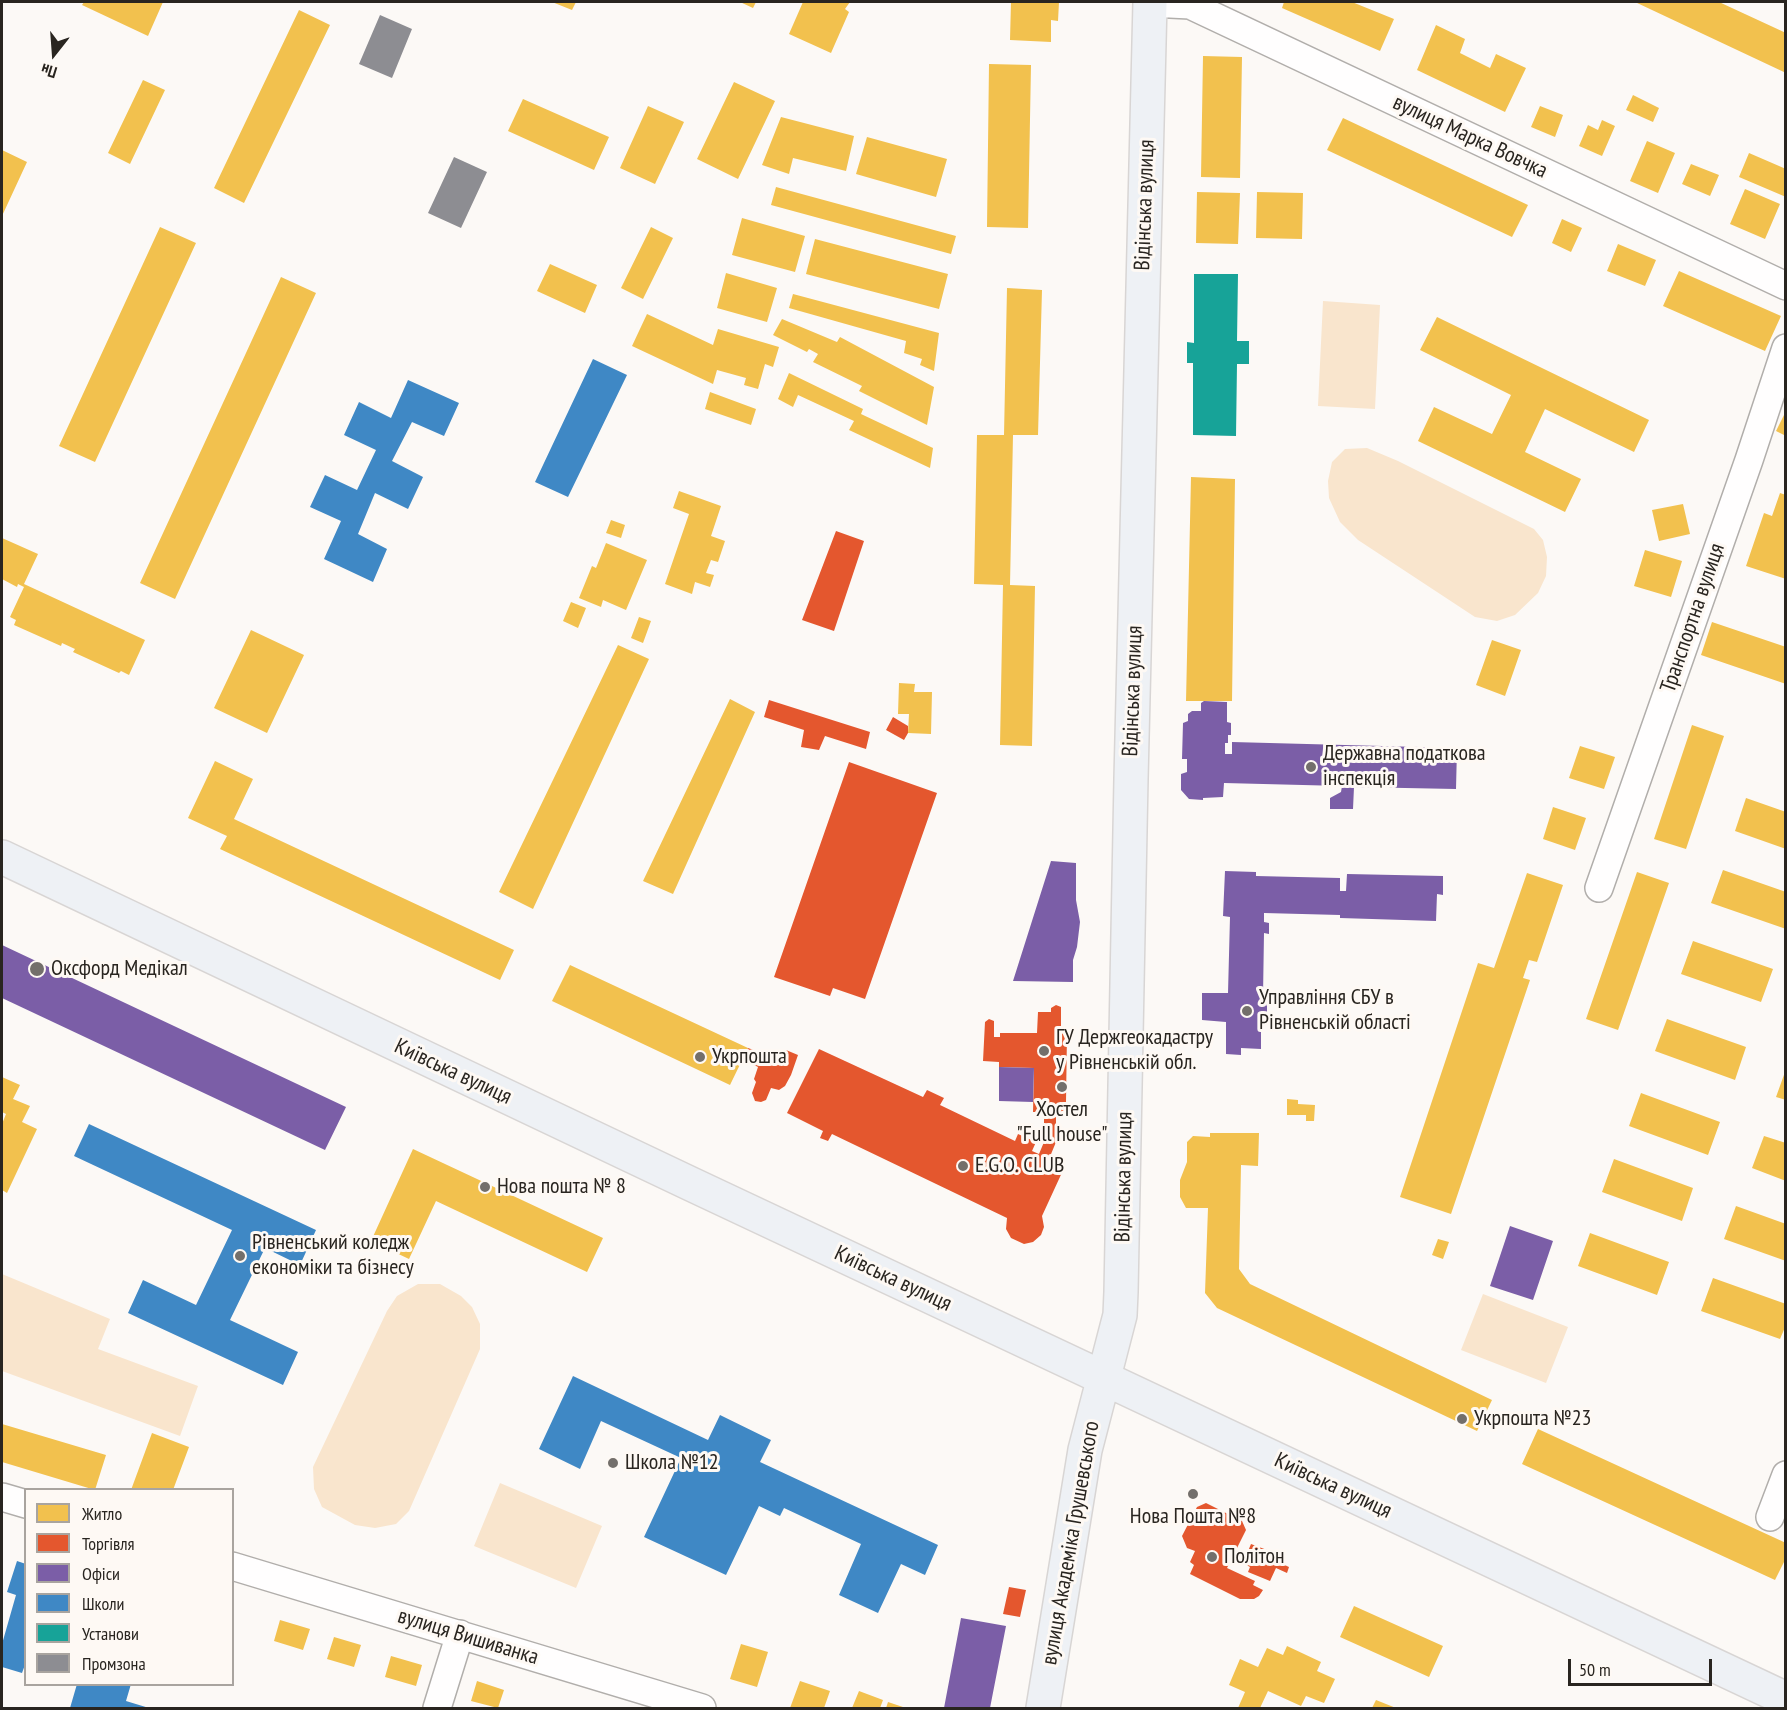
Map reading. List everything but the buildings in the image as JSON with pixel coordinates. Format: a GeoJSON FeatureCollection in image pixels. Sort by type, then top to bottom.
{"type":"FeatureCollection","features":[{"type":"Feature","properties":{"kind":"main road","name":"Відінська вулиця"},"geometry":{"type":"LineString","coordinates":[[1103,1378],[1120,1315],[1122,1292],[1150,2]]}},
{"type":"Feature","properties":{"kind":"main road","name":"Київська вулиця"},"geometry":{"type":"LineString","coordinates":[[2,857],[1785,1699]]}},
{"type":"Feature","properties":{"kind":"main road","name":"вулиця Академіка Грушевського"},"geometry":{"type":"LineString","coordinates":[[1043,1708],[1085,1450],[1103,1378]]}},
{"type":"Feature","properties":{"kind":"street","name":"вулиця Марка Вовчка"},"geometry":{"type":"LineString","coordinates":[[1150,2],[1190,5],[1785,286]]}},
{"type":"Feature","properties":{"kind":"street","name":"Транспортна вулиця"},"geometry":{"type":"LineString","coordinates":[[1599,888],[1745,471],[1785,348]]}},
{"type":"Feature","properties":{"kind":"street"},"geometry":{"type":"LineString","coordinates":[[1770,1517],[1785,1475]]}},
{"type":"Feature","properties":{"kind":"street"},"geometry":{"type":"LineString","coordinates":[[2,1497],[24,1503]]}},
{"type":"Feature","properties":{"kind":"street","name":"вулиця Вишиванка"},"geometry":{"type":"LineString","coordinates":[[234,1567],[702,1708]]}},
{"type":"Feature","properties":{"kind":"street"},"geometry":{"type":"LineString","coordinates":[[438,1708],[460,1634]]}},
{"type":"Feature","properties":{"kind":"shaded area"},"geometry":{"type":"Polygon","coordinates":[[[1323,301],[1380,305],[1375,409],[1318,406],[1323,301]]]}},
{"type":"Feature","properties":{"kind":"shaded area"},"geometry":{"type":"Polygon","coordinates":[[[1367,448],[1398,461],[1534,529],[1543,540],[1547,557],[1546,576],[1538,593],[1515,615],[1497,621],[1475,617],[1358,540],[1340,522],[1329,498],[1328,481],[1332,462],[1345,449],[1367,448]]]}},
{"type":"Feature","properties":{"kind":"shaded area"},"geometry":{"type":"Polygon","coordinates":[[[2,1274],[110,1319],[98,1349],[198,1386],[180,1436],[2,1371],[2,1274]]]}},
{"type":"Feature","properties":{"kind":"shaded area"},"geometry":{"type":"Polygon","coordinates":[[[418,1284],[440,1284],[461,1296],[472,1307],[480,1324],[480,1349],[409,1511],[396,1524],[375,1528],[355,1525],[322,1507],[314,1489],[313,1467],[387,1311],[397,1296],[418,1284]]]}},
{"type":"Feature","properties":{"kind":"shaded area"},"geometry":{"type":"Polygon","coordinates":[[[1483,1294],[1568,1327],[1546,1383],[1461,1350],[1483,1294]]]}},
{"type":"Feature","properties":{"kind":"shaded area"},"geometry":{"type":"Polygon","coordinates":[[[500,1483],[602,1526],[576,1588],[474,1546],[500,1483]]]}},
{"type":"Feature","properties":{"kind":"place","name":"Державна податкова інспекція"},"geometry":{"type":"Point","coordinates":[1311,767]}},
{"type":"Feature","properties":{"kind":"place","name":"Оксфорд Медікал"},"geometry":{"type":"Point","coordinates":[37,969]}},
{"type":"Feature","properties":{"kind":"place","name":"Управління СБУ в Рівненській області"},"geometry":{"type":"Point","coordinates":[1247,1011]}},
{"type":"Feature","properties":{"kind":"place","name":"ГУ Держгеокадастру у Рівненській обл."},"geometry":{"type":"Point","coordinates":[1044,1051]}},
{"type":"Feature","properties":{"kind":"place","name":"Укрпошта"},"geometry":{"type":"Point","coordinates":[700,1057]}},
{"type":"Feature","properties":{"kind":"place","name":"Хостел \"Full house\""},"geometry":{"type":"Point","coordinates":[1062,1087]}},
{"type":"Feature","properties":{"kind":"place","name":"E.G.O. CLUB"},"geometry":{"type":"Point","coordinates":[963,1166]}},
{"type":"Feature","properties":{"kind":"place","name":"Нова пошта № 8"},"geometry":{"type":"Point","coordinates":[485,1187]}},
{"type":"Feature","properties":{"kind":"place","name":"Рівненський коледж економіки та бізнесу"},"geometry":{"type":"Point","coordinates":[240,1256]}},
{"type":"Feature","properties":{"kind":"place","name":"Укрпошта №23"},"geometry":{"type":"Point","coordinates":[1462,1419]}},
{"type":"Feature","properties":{"kind":"place","name":"Школа №12"},"geometry":{"type":"Point","coordinates":[613,1463]}},
{"type":"Feature","properties":{"kind":"place","name":"Нова Пошта №8"},"geometry":{"type":"Point","coordinates":[1193,1494]}},
{"type":"Feature","properties":{"kind":"place","name":"Політон"},"geometry":{"type":"Point","coordinates":[1212,1557]}}]}
